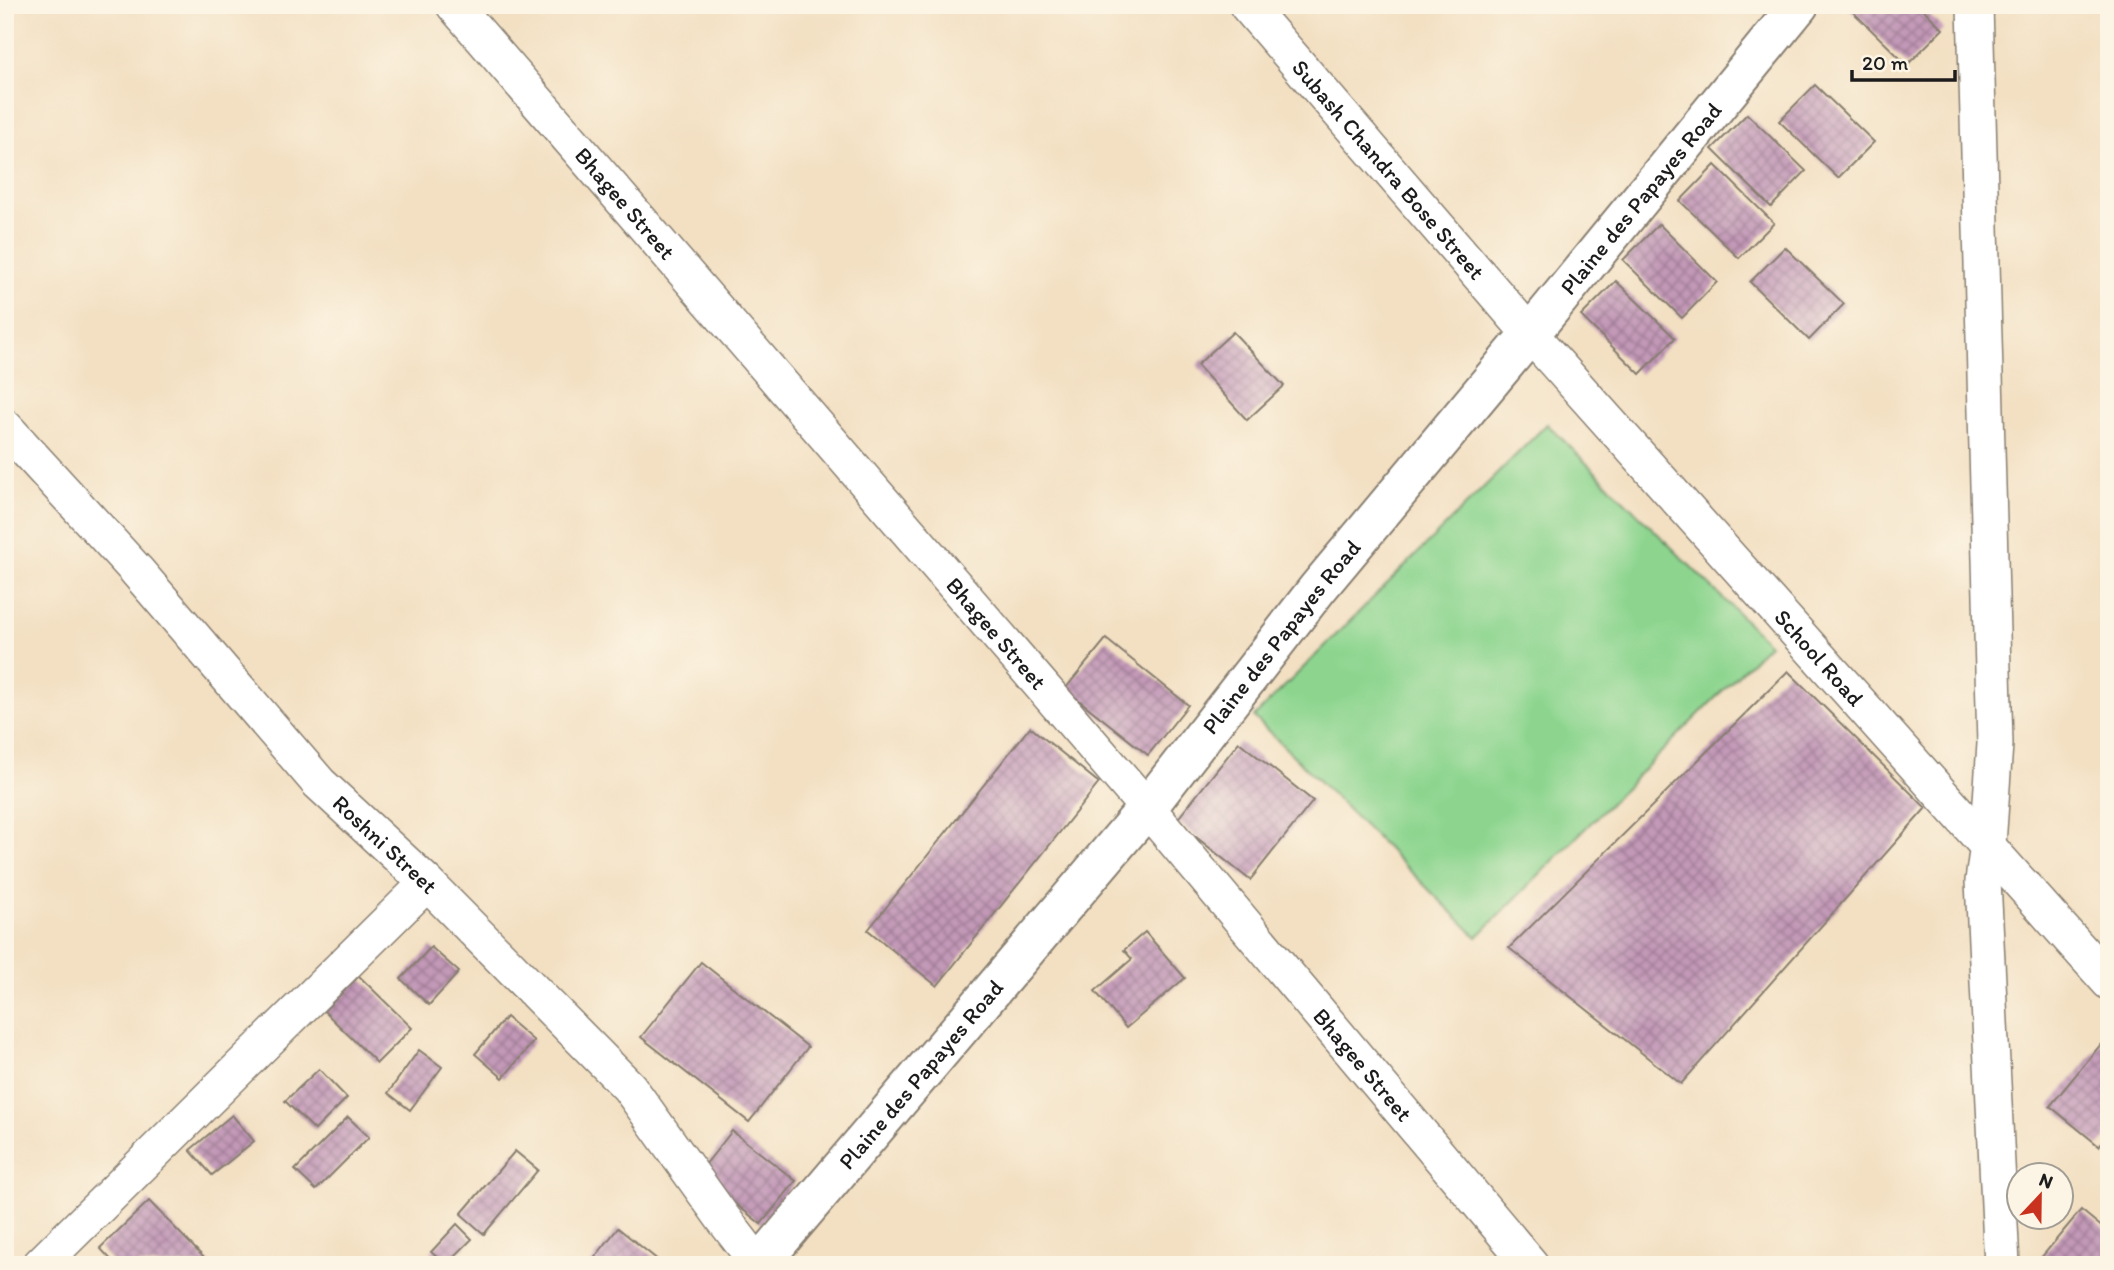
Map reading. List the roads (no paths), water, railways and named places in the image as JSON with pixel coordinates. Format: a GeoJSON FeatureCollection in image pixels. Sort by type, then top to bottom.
{"type":"FeatureCollection","features":[{"type":"Feature","properties":{"kind":"main road","name":"Plaine des Papayes Road"},"geometry":{"type":"LineString","coordinates":[[759,1265],[1147,808],[1318,589],[1799,5]]}},
{"type":"Feature","properties":{"kind":"street","name":"Bhagee Street"},"geometry":{"type":"LineString","coordinates":[[454,5],[1147,808],[1531,1265]]}},
{"type":"Feature","properties":{"kind":"street","name":"Subash Chandra Bose Street"},"geometry":{"type":"LineString","coordinates":[[1247,5],[1530,334]]}},
{"type":"Feature","properties":{"kind":"street"},"geometry":{"type":"LineString","coordinates":[[1975,5],[1995,744],[1983,881],[2002,1265]]}},
{"type":"Feature","properties":{"kind":"street","name":"School Road"},"geometry":{"type":"LineString","coordinates":[[1530,334],[2109,982]]}},
{"type":"Feature","properties":{"kind":"street","name":"Roshni Street"},"geometry":{"type":"LineString","coordinates":[[5,427],[136,570],[319,783],[427,883],[629,1087],[759,1265]]}},
{"type":"Feature","properties":{"kind":"street"},"geometry":{"type":"LineString","coordinates":[[40,1265],[427,883]]}}]}
